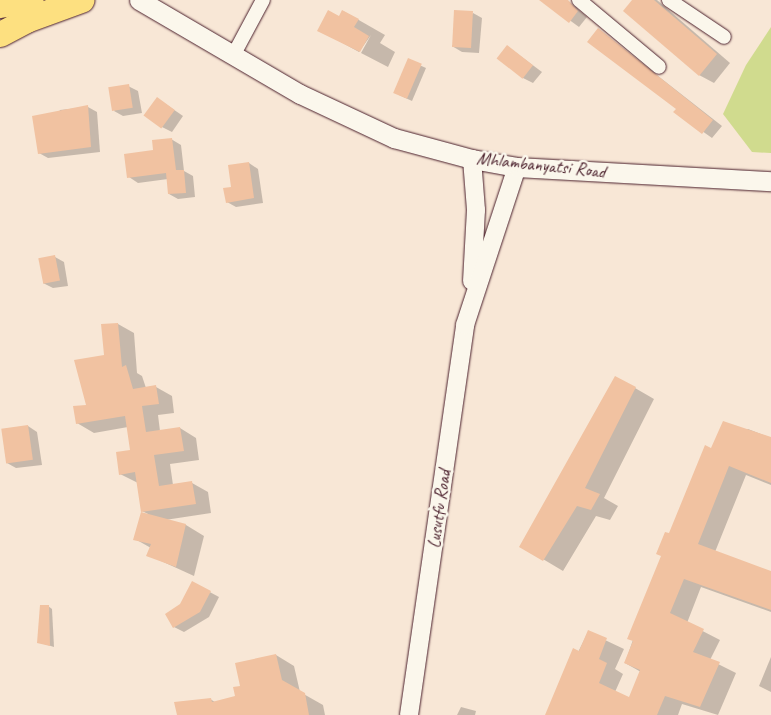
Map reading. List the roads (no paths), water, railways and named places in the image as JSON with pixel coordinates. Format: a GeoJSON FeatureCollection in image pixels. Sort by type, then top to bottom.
{"type":"FeatureCollection","features":[{"type":"Feature","properties":{"kind":"highway"},"geometry":{"type":"LineString","coordinates":[[0,6],[30,0]]}},
{"type":"Feature","properties":{"kind":"highway"},"geometry":{"type":"LineString","coordinates":[[0,34],[26,20],[82,0]]}},
{"type":"Feature","properties":{"kind":"main road","name":"Mhlambanyatsi Road"},"geometry":{"type":"LineString","coordinates":[[139,0],[300,94],[394,138],[472,159],[517,167],[771,181]]}},
{"type":"Feature","properties":{"kind":"street"},"geometry":{"type":"LineString","coordinates":[[234,54],[263,0]]}},
{"type":"Feature","properties":{"kind":"street"},"geometry":{"type":"LineString","coordinates":[[579,0],[659,67]]}},
{"type":"Feature","properties":{"kind":"street"},"geometry":{"type":"LineString","coordinates":[[669,0],[724,37]]}},
{"type":"Feature","properties":{"kind":"street","name":"Lusutfu Road"},"geometry":{"type":"LineString","coordinates":[[409,715],[471,304],[476,210],[472,159]]}},
{"type":"Feature","properties":{"kind":"street","name":"Lusutfu Road"},"geometry":{"type":"LineString","coordinates":[[471,304],[517,167]]}}]}
